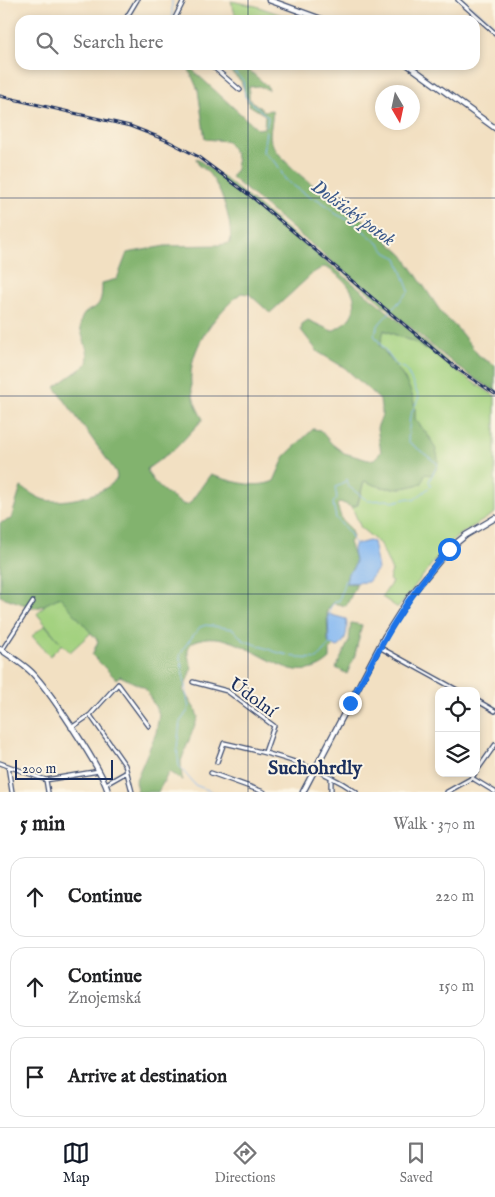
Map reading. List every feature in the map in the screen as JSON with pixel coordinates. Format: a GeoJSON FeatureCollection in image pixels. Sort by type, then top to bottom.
{"type":"FeatureCollection","features":[{"type":"Feature","properties":{"kind":"main road"},"geometry":{"type":"LineString","coordinates":[[269,0],[310,15]]}},
{"type":"Feature","properties":{"kind":"main road"},"geometry":{"type":"LineString","coordinates":[[415,70],[495,128]]}},
{"type":"Feature","properties":{"kind":"main road"},"geometry":{"type":"LineString","coordinates":[[304,792],[385,636],[412,595],[449,549],[466,535],[495,518]]}},
{"type":"Feature","properties":{"kind":"main road"},"geometry":{"type":"LineString","coordinates":[[1,650],[29,669],[44,686],[100,771],[108,792]]}},
{"type":"Feature","properties":{"kind":"street"},"geometry":{"type":"LineString","coordinates":[[127,15],[137,0]]}},
{"type":"Feature","properties":{"kind":"street"},"geometry":{"type":"LineString","coordinates":[[176,15],[184,0]]}},
{"type":"Feature","properties":{"kind":"street"},"geometry":{"type":"LineString","coordinates":[[458,0],[475,15]]}},
{"type":"Feature","properties":{"kind":"street"},"geometry":{"type":"LineString","coordinates":[[480,20],[495,33]]}},
{"type":"Feature","properties":{"kind":"street"},"geometry":{"type":"LineString","coordinates":[[217,70],[240,90]]}},
{"type":"Feature","properties":{"kind":"street"},"geometry":{"type":"LineString","coordinates":[[1,650],[33,602]]}},
{"type":"Feature","properties":{"kind":"street"},"geometry":{"type":"LineString","coordinates":[[379,647],[452,687]]}},
{"type":"Feature","properties":{"kind":"street","name":"Údolní"},"geometry":{"type":"LineString","coordinates":[[193,682],[226,691],[274,726],[265,752]]}},
{"type":"Feature","properties":{"kind":"street"},"geometry":{"type":"LineString","coordinates":[[70,727],[90,715],[118,684],[149,726]]}},
{"type":"Feature","properties":{"kind":"street"},"geometry":{"type":"LineString","coordinates":[[480,702],[495,710]]}},
{"type":"Feature","properties":{"kind":"street"},"geometry":{"type":"LineString","coordinates":[[90,715],[125,765],[132,792]]}},
{"type":"Feature","properties":{"kind":"street"},"geometry":{"type":"LineString","coordinates":[[218,762],[224,742],[265,752],[316,770],[356,792]]}},
{"type":"Feature","properties":{"kind":"street"},"geometry":{"type":"LineString","coordinates":[[480,766],[495,745]]}},
{"type":"Feature","properties":{"kind":"street"},"geometry":{"type":"LineString","coordinates":[[0,763],[46,780],[100,771]]}},
{"type":"Feature","properties":{"kind":"street"},"geometry":{"type":"LineString","coordinates":[[8,766],[12,792]]}},
{"type":"Feature","properties":{"kind":"street"},"geometry":{"type":"LineString","coordinates":[[106,784],[127,772]]}},
{"type":"Feature","properties":{"kind":"street"},"geometry":{"type":"LineString","coordinates":[[211,773],[264,792]]}},
{"type":"Feature","properties":{"kind":"street"},"geometry":{"type":"LineString","coordinates":[[331,777],[331,792]]}},
{"type":"Feature","properties":{"kind":"street"},"geometry":{"type":"LineString","coordinates":[[447,792],[472,778],[495,792]]}},
{"type":"Feature","properties":{"kind":"street"},"geometry":{"type":"LineString","coordinates":[[46,780],[48,792]]}},
{"type":"Feature","properties":{"kind":"green space"},"geometry":{"type":"Polygon","coordinates":[[[231,1],[256,6],[282,15],[235,15],[231,1]]]}},
{"type":"Feature","properties":{"kind":"green space"},"geometry":{"type":"Polygon","coordinates":[[[189,70],[192,70],[257,129],[264,128],[265,115],[249,105],[241,81],[229,70],[248,70],[268,87],[269,90],[259,86],[249,87],[249,99],[264,111],[272,110],[270,137],[274,147],[302,176],[323,192],[343,201],[403,255],[443,315],[457,328],[480,357],[495,365],[495,391],[454,364],[231,177],[237,163],[235,154],[227,141],[205,139],[198,90],[189,70]]]}},
{"type":"Feature","properties":{"kind":"green space"},"geometry":{"type":"Polygon","coordinates":[[[196,158],[228,181],[431,347],[424,349],[416,343],[384,330],[380,346],[400,371],[410,389],[415,408],[415,419],[430,438],[437,453],[438,461],[437,468],[432,475],[425,474],[422,483],[393,488],[364,481],[357,505],[352,507],[340,502],[337,505],[342,520],[350,528],[353,537],[349,542],[355,562],[348,573],[346,583],[357,584],[346,606],[333,603],[327,611],[328,642],[334,646],[330,650],[330,659],[326,662],[317,668],[302,671],[280,665],[245,647],[222,639],[198,640],[190,645],[188,652],[192,668],[183,690],[198,717],[181,761],[182,780],[169,772],[158,792],[138,792],[135,782],[156,733],[159,714],[145,688],[120,676],[116,679],[92,655],[98,641],[60,597],[34,608],[0,596],[0,523],[11,519],[21,487],[45,500],[63,501],[84,497],[104,489],[117,478],[116,472],[55,387],[86,365],[88,354],[81,331],[81,320],[100,301],[102,283],[117,279],[127,253],[165,246],[230,243],[230,224],[223,200],[212,178],[199,166],[196,158]],[[323,267],[313,273],[270,313],[249,294],[241,293],[215,319],[204,334],[192,366],[191,384],[194,401],[203,419],[176,448],[147,469],[157,485],[174,499],[185,505],[189,504],[210,475],[258,485],[274,481],[285,456],[313,429],[320,430],[332,444],[344,453],[368,460],[374,459],[381,452],[377,428],[382,415],[380,400],[345,368],[318,352],[301,330],[302,324],[308,320],[332,331],[341,326],[352,314],[354,299],[352,292],[340,277],[323,267]]]}},
{"type":"Feature","properties":{"kind":"green space"},"geometry":{"type":"Polygon","coordinates":[[[383,330],[416,343],[424,349],[431,347],[462,375],[495,396],[495,513],[459,535],[445,547],[398,608],[382,597],[392,582],[389,580],[392,571],[380,544],[361,528],[352,507],[358,505],[364,481],[393,488],[422,483],[431,439],[415,419],[415,408],[410,389],[380,346],[383,330]]]}},
{"type":"Feature","properties":{"kind":"green space"},"geometry":{"type":"Polygon","coordinates":[[[58,590],[93,631],[70,652],[62,644],[50,656],[32,636],[45,625],[60,642],[37,614],[58,590]]]}},
{"type":"Feature","properties":{"kind":"green space"},"geometry":{"type":"Polygon","coordinates":[[[351,623],[362,625],[355,655],[347,674],[336,668],[349,641],[351,623]]]}},
{"type":"Feature","properties":{"kind":"water"},"geometry":{"type":"Polygon","coordinates":[[[369,541],[373,542],[378,569],[368,582],[346,583],[348,573],[355,562],[354,545],[369,541]]]}},
{"type":"Feature","properties":{"kind":"water"},"geometry":{"type":"Polygon","coordinates":[[[328,614],[346,619],[347,630],[345,638],[338,647],[329,644],[328,614]]]}},
{"type":"Feature","properties":{"kind":"waterway","name":"Dobšický potok"},"geometry":{"type":"LineString","coordinates":[[172,0],[172,15]]}},
{"type":"Feature","properties":{"kind":"waterway"},"geometry":{"type":"LineString","coordinates":[[462,0],[488,19],[495,28]]}},
{"type":"Feature","properties":{"kind":"waterway","name":"Dobšický potok"},"geometry":{"type":"LineString","coordinates":[[231,70],[243,80],[245,97],[268,117],[263,152],[277,164],[285,179],[291,184],[311,198],[317,199],[328,206],[336,214],[354,223],[387,253],[397,258],[409,291],[379,324],[374,335],[396,365],[406,369],[419,397],[410,416],[409,442],[438,464],[429,481],[431,486],[414,500],[409,498],[393,502],[387,500],[368,501],[348,486],[347,479],[341,485],[335,487],[337,498],[333,503],[336,518],[351,535],[355,546]]}},
{"type":"Feature","properties":{"kind":"waterway","name":"Dobšický potok"},"geometry":{"type":"LineString","coordinates":[[330,615],[330,608],[336,601],[339,601],[345,580]]}},
{"type":"Feature","properties":{"kind":"waterway","name":"Dobšický potok"},"geometry":{"type":"LineString","coordinates":[[213,792],[195,785],[179,766],[177,749],[180,722],[189,709],[180,656],[185,646],[200,627],[206,625],[233,629],[243,640],[276,652],[300,658],[317,659],[330,644]]}},
{"type":"Feature","properties":{"kind":"railway"},"geometry":{"type":"LineString","coordinates":[[0,96],[130,126],[166,140],[197,156],[252,197],[456,368],[495,394]]}},
{"type":"Feature","properties":{"kind":"district","name":"Suchohrdly"},"geometry":{"type":"Point","coordinates":[315,767]}},
{"type":"Feature","properties":{"kind":"route"},"geometry":{"type":"LineString","coordinates":[[350,703],[397,617],[433,566],[449,549]]}}]}
